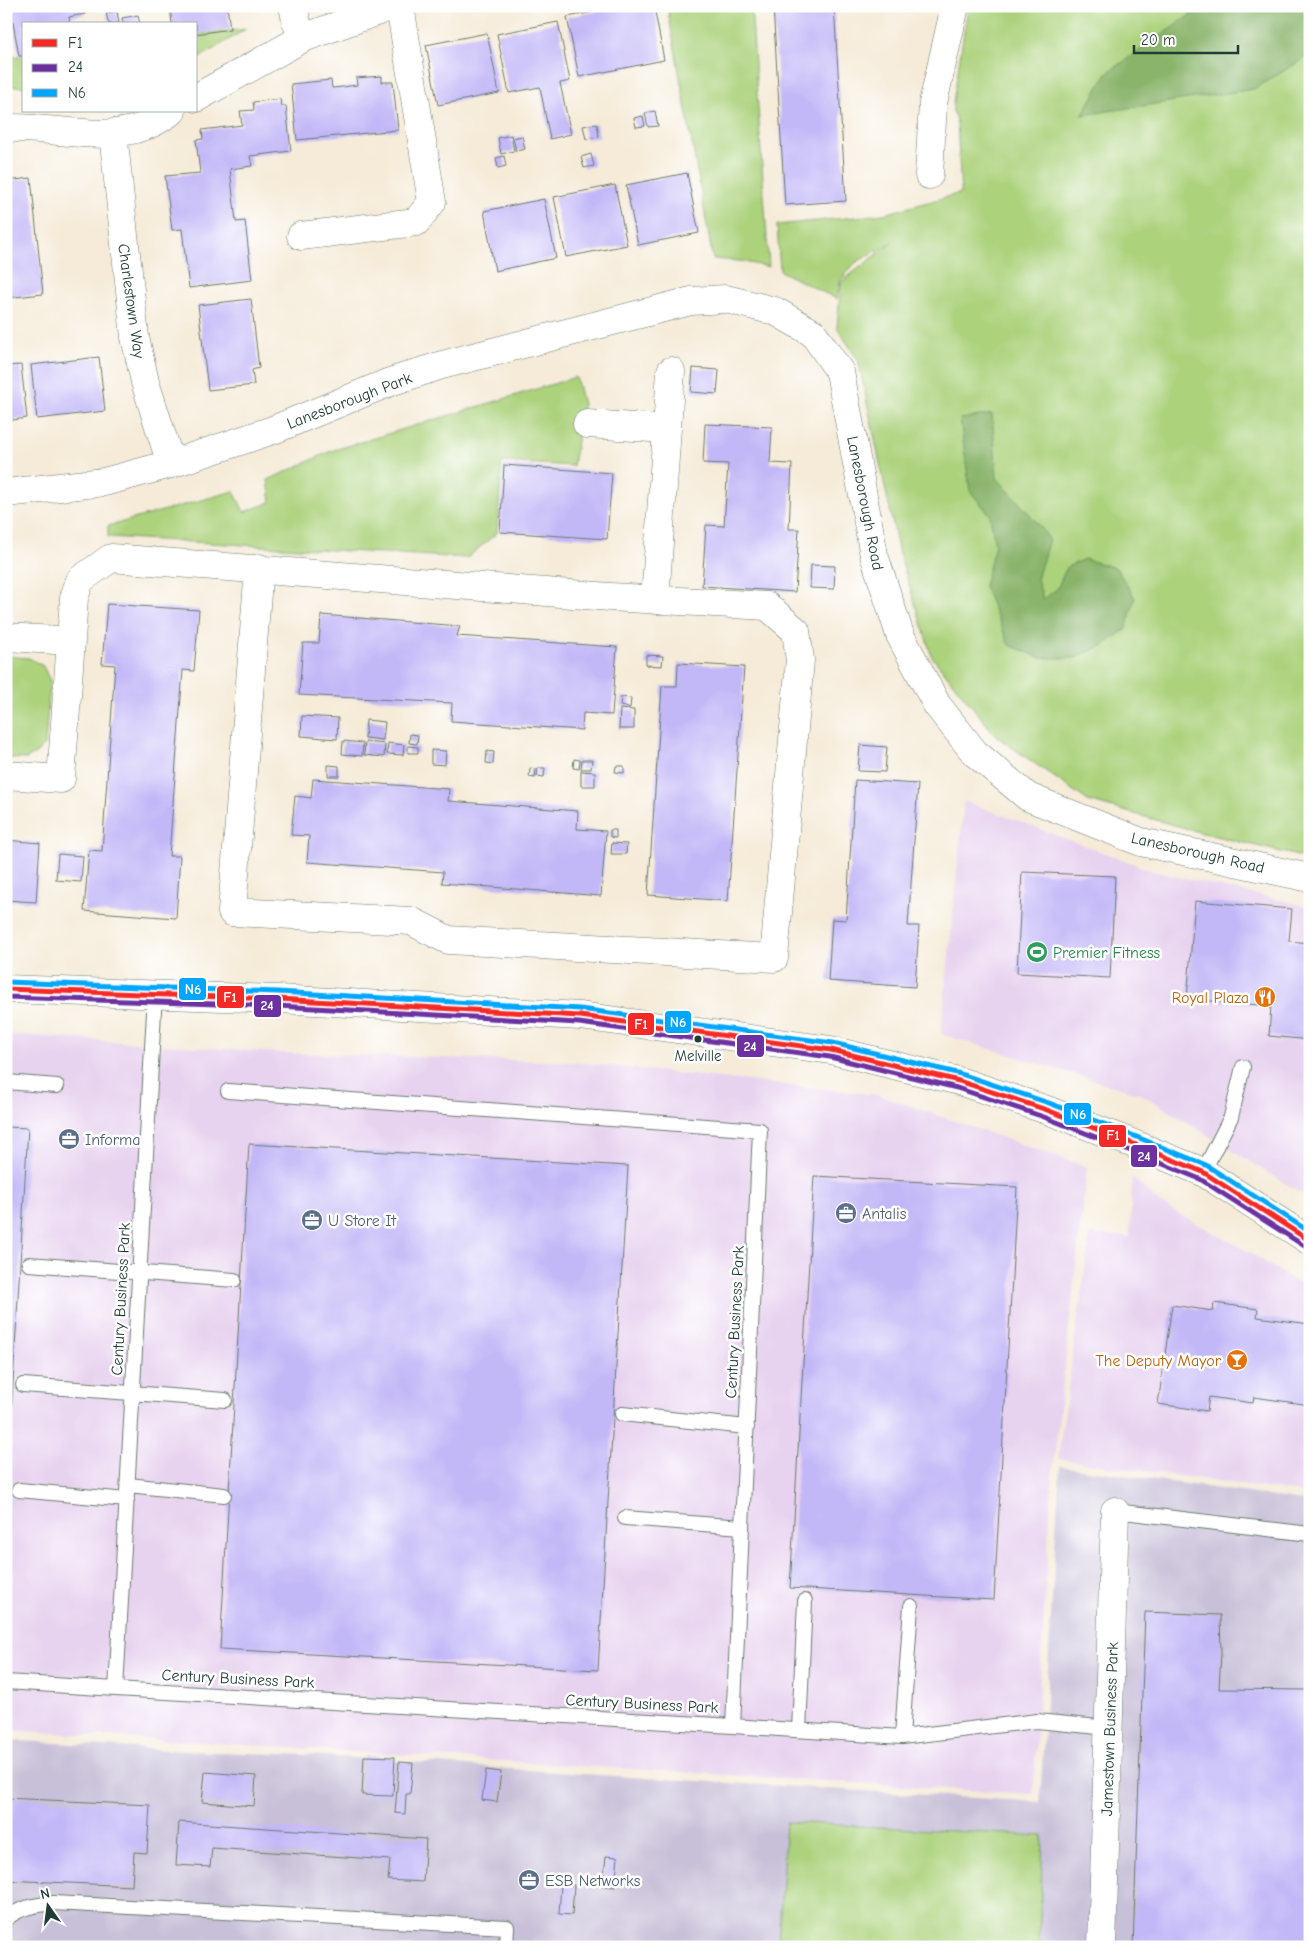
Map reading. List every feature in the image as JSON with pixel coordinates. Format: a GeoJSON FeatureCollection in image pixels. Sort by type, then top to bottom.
{"type":"FeatureCollection","features":[{"type":"Feature","properties":{"kind":"street"},"geometry":{"type":"LineString","coordinates":[[292,6],[297,24],[304,38]]}},
{"type":"Feature","properties":{"kind":"street"},"geometry":{"type":"LineString","coordinates":[[198,97],[304,38],[392,6]]}},
{"type":"Feature","properties":{"kind":"street"},"geometry":{"type":"LineString","coordinates":[[301,236],[416,222],[432,202],[400,6]]}},
{"type":"Feature","properties":{"kind":"street"},"geometry":{"type":"LineString","coordinates":[[929,175],[933,104],[955,6]]}},
{"type":"Feature","properties":{"kind":"street"},"geometry":{"type":"LineString","coordinates":[[6,128],[21,127],[77,133],[113,134],[145,126],[170,112]]}},
{"type":"Feature","properties":{"kind":"street","name":"Charlestown Way"},"geometry":{"type":"LineString","coordinates":[[113,134],[135,337],[145,382],[171,464]]}},
{"type":"Feature","properties":{"kind":"street","name":"Lanesborough Road"},"geometry":{"type":"LineString","coordinates":[[691,301],[726,298],[775,311],[812,333],[840,372],[874,555],[900,635],[937,705],[975,753],[1028,797],[1141,842],[1310,878]]}},
{"type":"Feature","properties":{"kind":"street","name":"Lanesborough Park"},"geometry":{"type":"LineString","coordinates":[[6,493],[104,482],[171,464],[273,430],[390,382],[442,365],[691,301]]}},
{"type":"Feature","properties":{"kind":"street"},"geometry":{"type":"LineString","coordinates":[[655,600],[671,371]]}},
{"type":"Feature","properties":{"kind":"street"},"geometry":{"type":"LineString","coordinates":[[587,424],[667,429]]}},
{"type":"Feature","properties":{"kind":"street"},"geometry":{"type":"LineString","coordinates":[[6,774],[61,779],[74,598],[80,580],[111,558],[259,568],[655,600],[767,606],[796,631],[800,660],[774,958],[448,940],[411,921],[232,912],[259,568]]}},
{"type":"Feature","properties":{"kind":"street"},"geometry":{"type":"LineString","coordinates":[[6,637],[71,641]]}},
{"type":"Feature","properties":{"kind":"street"},"geometry":{"type":"LineString","coordinates":[[6,989],[278,999],[580,1016],[831,1050],[959,1081],[1047,1110],[1204,1172],[1310,1241]]}},
{"type":"Feature","properties":{"kind":"street","name":"Jamestown Business Park"},"geometry":{"type":"LineString","coordinates":[[1102,1947],[1115,1511]]}},
{"type":"Feature","properties":{"kind":"lane","name":"Century Business Park"},"geometry":{"type":"LineString","coordinates":[[154,994],[116,1689],[733,1726],[760,1130],[228,1091]]}},
{"type":"Feature","properties":{"kind":"lane"},"geometry":{"type":"LineString","coordinates":[[1204,1172],[1231,1117],[1243,1067]]}},
{"type":"Feature","properties":{"kind":"lane"},"geometry":{"type":"LineString","coordinates":[[6,1082],[57,1086]]}},
{"type":"Feature","properties":{"kind":"lane"},"geometry":{"type":"LineString","coordinates":[[29,1264],[234,1280]]}},
{"type":"Feature","properties":{"kind":"lane"},"geometry":{"type":"LineString","coordinates":[[23,1385],[225,1400]]}},
{"type":"Feature","properties":{"kind":"lane"},"geometry":{"type":"LineString","coordinates":[[622,1414],[747,1427]]}},
{"type":"Feature","properties":{"kind":"lane"},"geometry":{"type":"LineString","coordinates":[[128,1485],[224,1495]]}},
{"type":"Feature","properties":{"kind":"lane"},"geometry":{"type":"LineString","coordinates":[[19,1490],[127,1500]]}},
{"type":"Feature","properties":{"kind":"lane"},"geometry":{"type":"LineString","coordinates":[[1115,1511],[1310,1534]]}},
{"type":"Feature","properties":{"kind":"lane"},"geometry":{"type":"LineString","coordinates":[[625,1518],[742,1527]]}},
{"type":"Feature","properties":{"kind":"lane"},"geometry":{"type":"LineString","coordinates":[[799,1730],[805,1601]]}},
{"type":"Feature","properties":{"kind":"lane"},"geometry":{"type":"LineString","coordinates":[[902,1737],[911,1606]]}},
{"type":"Feature","properties":{"kind":"lane"},"geometry":{"type":"LineString","coordinates":[[6,1682],[116,1689]]}},
{"type":"Feature","properties":{"kind":"lane"},"geometry":{"type":"LineString","coordinates":[[733,1726],[902,1737],[1037,1722],[1109,1728]]}},
{"type":"Feature","properties":{"kind":"lane"},"geometry":{"type":"LineString","coordinates":[[6,1919],[12,1914],[31,1906],[53,1903],[153,1907],[507,1927],[506,1947]]}},
{"type":"Feature","properties":{"kind":"shaded area"},"geometry":{"type":"Polygon","coordinates":[[[964,801],[1156,872],[1310,907],[1310,1199],[1143,1095],[941,1034],[964,801]]]}},
{"type":"Feature","properties":{"kind":"shaded area"},"geometry":{"type":"Polygon","coordinates":[[[6,1034],[281,1053],[572,1062],[879,1095],[1087,1167],[1052,1478],[1033,1794],[6,1730],[6,1034]]]}},
{"type":"Feature","properties":{"kind":"shaded area"},"geometry":{"type":"Polygon","coordinates":[[[1132,1177],[1159,1203],[1240,1247],[1310,1290],[1310,1494],[1058,1459],[1090,1234],[1130,1237],[1132,1177]]]}},
{"type":"Feature","properties":{"kind":"shaded area"},"geometry":{"type":"Polygon","coordinates":[[[1060,1466],[1310,1502],[1310,1947],[6,1947],[6,1740],[184,1751],[310,1755],[1040,1802],[1060,1466]]]}},
{"type":"Feature","properties":{"kind":"green space"},"geometry":{"type":"Polygon","coordinates":[[[667,6],[751,6],[769,267],[739,261],[713,259],[667,6]]]}},
{"type":"Feature","properties":{"kind":"green space"},"geometry":{"type":"Polygon","coordinates":[[[968,6],[1310,6],[1310,859],[1203,833],[1088,801],[996,736],[932,657],[899,553],[858,360],[837,327],[841,282],[893,242],[855,263],[840,281],[837,299],[780,271],[777,225],[884,214],[961,193],[957,123],[953,111],[953,102],[968,6]]]}},
{"type":"Feature","properties":{"kind":"green space"},"geometry":{"type":"Polygon","coordinates":[[[1203,6],[1310,6],[1310,55],[1254,89],[1082,115],[1107,73],[1203,6]]]}},
{"type":"Feature","properties":{"kind":"green space"},"geometry":{"type":"Polygon","coordinates":[[[246,29],[198,59],[198,35],[246,29]]]}},
{"type":"Feature","properties":{"kind":"green space"},"geometry":{"type":"Polygon","coordinates":[[[22,55],[22,87],[11,86],[6,83],[6,58],[22,55]]]}},
{"type":"Feature","properties":{"kind":"green space"},"geometry":{"type":"Polygon","coordinates":[[[576,377],[583,404],[573,466],[502,462],[497,533],[467,558],[108,537],[108,526],[234,491],[244,512],[271,502],[268,480],[331,451],[576,377]]]}},
{"type":"Feature","properties":{"kind":"green space"},"geometry":{"type":"Polygon","coordinates":[[[992,414],[997,478],[1040,526],[1049,539],[1037,579],[1043,599],[1057,589],[1067,567],[1084,559],[1116,568],[1135,598],[1126,629],[1104,645],[1075,658],[1041,658],[1009,645],[984,586],[995,545],[990,515],[970,491],[960,419],[992,414]]]}},
{"type":"Feature","properties":{"kind":"green space"},"geometry":{"type":"Polygon","coordinates":[[[6,656],[29,658],[43,666],[50,681],[45,744],[37,753],[26,759],[6,758],[6,656]]]}},
{"type":"Feature","properties":{"kind":"green space"},"geometry":{"type":"Polygon","coordinates":[[[786,1822],[1043,1836],[1039,1947],[778,1947],[786,1822]]]}},
{"type":"Feature","properties":{"kind":"building"},"geometry":{"type":"Polygon","coordinates":[[[10,6],[84,6],[85,14],[69,17],[70,22],[22,22],[22,56],[19,56],[10,6]]]}},
{"type":"Feature","properties":{"kind":"building"},"geometry":{"type":"Polygon","coordinates":[[[170,6],[227,6],[230,29],[198,34],[198,22],[172,22],[170,6]]]}},
{"type":"Feature","properties":{"kind":"building"},"geometry":{"type":"Polygon","coordinates":[[[626,6],[654,6],[664,60],[579,77],[567,17],[626,6]]]}},
{"type":"Feature","properties":{"kind":"building"},"geometry":{"type":"Polygon","coordinates":[[[773,6],[834,6],[846,201],[785,205],[773,6]]]}},
{"type":"Feature","properties":{"kind":"building"},"geometry":{"type":"Polygon","coordinates":[[[117,11],[119,22],[108,22],[106,13],[117,11]]]}},
{"type":"Feature","properties":{"kind":"building"},"geometry":{"type":"Polygon","coordinates":[[[138,15],[140,22],[123,22],[122,18],[138,15]]]}},
{"type":"Feature","properties":{"kind":"building"},"geometry":{"type":"Polygon","coordinates":[[[558,22],[570,81],[560,83],[571,134],[550,139],[540,87],[509,93],[497,34],[558,22]]]}},
{"type":"Feature","properties":{"kind":"building"},"geometry":{"type":"Polygon","coordinates":[[[487,33],[499,93],[438,105],[426,45],[487,33]]]}},
{"type":"Feature","properties":{"kind":"building"},"geometry":{"type":"Polygon","coordinates":[[[382,76],[382,82],[393,82],[398,130],[297,140],[291,84],[331,80],[332,88],[357,85],[356,78],[382,76]]]}},
{"type":"Feature","properties":{"kind":"building"},"geometry":{"type":"Polygon","coordinates":[[[280,99],[281,106],[286,106],[291,151],[250,156],[252,166],[230,169],[236,222],[245,221],[252,280],[189,288],[182,229],[172,230],[165,176],[200,173],[196,140],[203,139],[202,130],[242,125],[240,111],[254,110],[253,102],[280,99]]]}},
{"type":"Feature","properties":{"kind":"building"},"geometry":{"type":"Polygon","coordinates":[[[655,111],[658,126],[648,127],[645,113],[655,111]]]}},
{"type":"Feature","properties":{"kind":"building"},"geometry":{"type":"Polygon","coordinates":[[[643,116],[645,126],[636,127],[634,118],[643,116]]]}},
{"type":"Feature","properties":{"kind":"building"},"geometry":{"type":"Polygon","coordinates":[[[597,124],[599,137],[586,139],[583,126],[597,124]]]}},
{"type":"Feature","properties":{"kind":"building"},"geometry":{"type":"Polygon","coordinates":[[[511,135],[514,151],[501,154],[498,138],[511,135]]]}},
{"type":"Feature","properties":{"kind":"building"},"geometry":{"type":"Polygon","coordinates":[[[522,136],[525,149],[516,151],[513,138],[522,136]]]}},
{"type":"Feature","properties":{"kind":"building"},"geometry":{"type":"Polygon","coordinates":[[[591,154],[594,166],[584,168],[581,157],[591,154]]]}},
{"type":"Feature","properties":{"kind":"building"},"geometry":{"type":"Polygon","coordinates":[[[504,156],[506,166],[498,168],[496,158],[504,156]]]}},
{"type":"Feature","properties":{"kind":"building"},"geometry":{"type":"Polygon","coordinates":[[[687,173],[699,233],[638,245],[626,185],[687,173]]]}},
{"type":"Feature","properties":{"kind":"building"},"geometry":{"type":"Polygon","coordinates":[[[31,178],[43,294],[6,298],[6,181],[31,178]]]}},
{"type":"Feature","properties":{"kind":"building"},"geometry":{"type":"Polygon","coordinates":[[[615,185],[627,245],[566,257],[554,197],[615,185]]]}},
{"type":"Feature","properties":{"kind":"building"},"geometry":{"type":"Polygon","coordinates":[[[544,199],[556,258],[495,271],[484,211],[544,199]]]}},
{"type":"Feature","properties":{"kind":"building"},"geometry":{"type":"Polygon","coordinates":[[[251,299],[259,368],[252,370],[254,385],[208,390],[198,305],[251,299]]]}},
{"type":"Feature","properties":{"kind":"building"},"geometry":{"type":"Polygon","coordinates":[[[99,357],[105,411],[37,419],[31,365],[99,357]]]}},
{"type":"Feature","properties":{"kind":"building"},"geometry":{"type":"Polygon","coordinates":[[[21,365],[27,418],[6,421],[6,366],[21,365]]]}},
{"type":"Feature","properties":{"kind":"building"},"geometry":{"type":"Polygon","coordinates":[[[693,368],[719,370],[717,394],[691,392],[693,368]]]}},
{"type":"Feature","properties":{"kind":"building"},"geometry":{"type":"Polygon","coordinates":[[[705,424],[772,427],[770,463],[792,464],[789,529],[799,529],[795,592],[702,586],[706,525],[724,526],[728,464],[703,463],[705,424]]]}},
{"type":"Feature","properties":{"kind":"building"},"geometry":{"type":"Polygon","coordinates":[[[504,465],[612,473],[607,539],[500,532],[504,465]]]}},
{"type":"Feature","properties":{"kind":"building"},"geometry":{"type":"Polygon","coordinates":[[[811,565],[835,566],[834,589],[810,588],[811,565]]]}},
{"type":"Feature","properties":{"kind":"building"},"geometry":{"type":"Polygon","coordinates":[[[107,604],[199,610],[194,671],[183,670],[169,856],[180,856],[176,918],[84,911],[89,850],[102,851],[115,665],[102,664],[107,604]]]}},
{"type":"Feature","properties":{"kind":"building"},"geometry":{"type":"Polygon","coordinates":[[[321,615],[460,626],[457,636],[617,647],[612,715],[583,713],[582,730],[451,721],[452,703],[299,695],[303,643],[319,643],[321,615]]]}},
{"type":"Feature","properties":{"kind":"building"},"geometry":{"type":"Polygon","coordinates":[[[646,655],[663,656],[662,666],[646,665],[646,655]]]}},
{"type":"Feature","properties":{"kind":"building"},"geometry":{"type":"Polygon","coordinates":[[[678,663],[744,667],[728,901],[648,895],[662,686],[677,686],[678,663]]]}},
{"type":"Feature","properties":{"kind":"building"},"geometry":{"type":"Polygon","coordinates":[[[621,697],[631,698],[630,708],[620,706],[621,697]]]}},
{"type":"Feature","properties":{"kind":"building"},"geometry":{"type":"Polygon","coordinates":[[[620,709],[634,710],[634,729],[619,729],[620,709]]]}},
{"type":"Feature","properties":{"kind":"building"},"geometry":{"type":"Polygon","coordinates":[[[302,716],[338,718],[337,739],[301,736],[302,716]]]}},
{"type":"Feature","properties":{"kind":"building"},"geometry":{"type":"Polygon","coordinates":[[[366,720],[385,722],[383,740],[365,738],[366,720]]]}},
{"type":"Feature","properties":{"kind":"building"},"geometry":{"type":"Polygon","coordinates":[[[410,734],[418,735],[417,744],[409,743],[410,734]]]}},
{"type":"Feature","properties":{"kind":"building"},"geometry":{"type":"Polygon","coordinates":[[[343,741],[363,743],[362,756],[342,754],[343,741]]]}},
{"type":"Feature","properties":{"kind":"building"},"geometry":{"type":"Polygon","coordinates":[[[365,742],[385,744],[384,757],[364,755],[365,742]]]}},
{"type":"Feature","properties":{"kind":"building"},"geometry":{"type":"Polygon","coordinates":[[[388,743],[404,745],[403,755],[387,754],[388,743]]]}},
{"type":"Feature","properties":{"kind":"building"},"geometry":{"type":"Polygon","coordinates":[[[860,745],[887,747],[885,772],[858,771],[860,745]]]}},
{"type":"Feature","properties":{"kind":"building"},"geometry":{"type":"Polygon","coordinates":[[[408,746],[418,747],[418,753],[408,753],[408,746]]]}},
{"type":"Feature","properties":{"kind":"building"},"geometry":{"type":"Polygon","coordinates":[[[431,750],[446,751],[445,765],[431,764],[431,750]]]}},
{"type":"Feature","properties":{"kind":"building"},"geometry":{"type":"Polygon","coordinates":[[[487,751],[494,752],[493,764],[486,763],[487,751]]]}},
{"type":"Feature","properties":{"kind":"building"},"geometry":{"type":"Polygon","coordinates":[[[574,759],[580,760],[579,769],[573,768],[574,759]]]}},
{"type":"Feature","properties":{"kind":"building"},"geometry":{"type":"Polygon","coordinates":[[[582,760],[592,760],[591,769],[581,769],[582,760]]]}},
{"type":"Feature","properties":{"kind":"building"},"geometry":{"type":"Polygon","coordinates":[[[328,765],[339,766],[339,776],[328,776],[328,765]]]}},
{"type":"Feature","properties":{"kind":"building"},"geometry":{"type":"Polygon","coordinates":[[[616,766],[624,766],[624,773],[615,772],[616,766]]]}},
{"type":"Feature","properties":{"kind":"building"},"geometry":{"type":"Polygon","coordinates":[[[530,768],[536,769],[535,778],[529,777],[530,768]]]}},
{"type":"Feature","properties":{"kind":"building"},"geometry":{"type":"Polygon","coordinates":[[[538,768],[545,768],[544,777],[537,776],[538,768]]]}},
{"type":"Feature","properties":{"kind":"building"},"geometry":{"type":"Polygon","coordinates":[[[581,771],[595,772],[595,786],[581,786],[581,771]]]}},
{"type":"Feature","properties":{"kind":"building"},"geometry":{"type":"Polygon","coordinates":[[[313,779],[449,789],[448,801],[578,811],[577,829],[606,831],[601,896],[442,883],[443,872],[307,862],[309,836],[291,835],[295,796],[311,798],[313,779]]]}},
{"type":"Feature","properties":{"kind":"building"},"geometry":{"type":"Polygon","coordinates":[[[855,780],[918,784],[908,926],[919,926],[915,987],[828,981],[832,919],[846,920],[855,780]]]}},
{"type":"Feature","properties":{"kind":"building"},"geometry":{"type":"Polygon","coordinates":[[[610,830],[616,830],[616,838],[610,837],[610,830]]]}},
{"type":"Feature","properties":{"kind":"building"},"geometry":{"type":"Polygon","coordinates":[[[6,840],[40,843],[36,902],[6,900],[6,840]]]}},
{"type":"Feature","properties":{"kind":"building"},"geometry":{"type":"Polygon","coordinates":[[[612,843],[627,844],[626,854],[611,854],[612,843]]]}},
{"type":"Feature","properties":{"kind":"building"},"geometry":{"type":"Polygon","coordinates":[[[58,854],[83,856],[81,882],[56,880],[58,854]]]}},
{"type":"Feature","properties":{"kind":"building"},"geometry":{"type":"Polygon","coordinates":[[[1022,872],[1115,876],[1110,978],[1017,973],[1022,872]]]}},
{"type":"Feature","properties":{"kind":"building"},"geometry":{"type":"Polygon","coordinates":[[[1195,901],[1292,909],[1289,941],[1310,943],[1310,1040],[1269,1036],[1271,1006],[1187,999],[1195,901]]]}},
{"type":"Feature","properties":{"kind":"building"},"geometry":{"type":"Polygon","coordinates":[[[6,1127],[28,1128],[8,1468],[6,1468],[6,1127]]]}},
{"type":"Feature","properties":{"kind":"building"},"geometry":{"type":"Polygon","coordinates":[[[249,1144],[628,1166],[598,1670],[220,1649],[249,1144]]]}},
{"type":"Feature","properties":{"kind":"building"},"geometry":{"type":"Polygon","coordinates":[[[814,1176],[1017,1187],[994,1600],[790,1588],[814,1176]]]}},
{"type":"Feature","properties":{"kind":"building","name":"The Deputy Mayor"},"geometry":{"type":"Polygon","coordinates":[[[1214,1303],[1258,1309],[1257,1317],[1310,1324],[1310,1405],[1254,1397],[1253,1403],[1209,1397],[1207,1411],[1158,1404],[1172,1305],[1213,1311],[1214,1303]]]}},
{"type":"Feature","properties":{"kind":"building"},"geometry":{"type":"Polygon","coordinates":[[[1145,1612],[1220,1615],[1219,1689],[1310,1690],[1310,1947],[1133,1947],[1145,1612]]]}},
{"type":"Feature","properties":{"kind":"building"},"geometry":{"type":"Polygon","coordinates":[[[364,1756],[395,1757],[393,1796],[362,1795],[364,1756]]]}},
{"type":"Feature","properties":{"kind":"building"},"geometry":{"type":"Polygon","coordinates":[[[399,1762],[413,1763],[410,1794],[406,1794],[405,1814],[395,1813],[399,1762]]]}},
{"type":"Feature","properties":{"kind":"building"},"geometry":{"type":"Polygon","coordinates":[[[486,1770],[501,1772],[497,1802],[482,1800],[486,1770]]]}},
{"type":"Feature","properties":{"kind":"building"},"geometry":{"type":"Polygon","coordinates":[[[205,1772],[256,1776],[254,1806],[202,1802],[205,1772]]]}},
{"type":"Feature","properties":{"kind":"building"},"geometry":{"type":"Polygon","coordinates":[[[6,1798],[150,1805],[147,1853],[134,1852],[132,1886],[6,1880],[6,1798]]]}},
{"type":"Feature","properties":{"kind":"building"},"geometry":{"type":"Polygon","coordinates":[[[179,1822],[426,1839],[423,1882],[388,1880],[390,1860],[212,1848],[210,1867],[176,1865],[179,1822]]]}},
{"type":"Feature","properties":{"kind":"building"},"geometry":{"type":"Polygon","coordinates":[[[606,1856],[618,1857],[615,1887],[603,1886],[606,1856]]]}},
{"type":"Feature","properties":{"kind":"building"},"geometry":{"type":"Polygon","coordinates":[[[561,1885],[574,1885],[572,1915],[559,1914],[561,1885]]]}},
{"type":"Feature","properties":{"kind":"transit line","name":"N6"},"geometry":{"type":"LineString","coordinates":[[6,982],[278,992],[580,1009],[833,1043],[961,1074],[1049,1103],[1117,1129],[1206,1165],[1310,1232]]}},
{"type":"Feature","properties":{"kind":"transit line","name":"F1"},"geometry":{"type":"LineString","coordinates":[[6,989],[278,999],[580,1016],[831,1050],[959,1081],[1047,1110],[1114,1136],[1203,1172],[1310,1241]]}},
{"type":"Feature","properties":{"kind":"transit line","name":"24"},"geometry":{"type":"LineString","coordinates":[[6,997],[278,1006],[579,1023],[830,1057],[957,1088],[1044,1117],[1111,1143],[1200,1179],[1306,1247]]}},
{"type":"Feature","properties":{"kind":"place","name":"Premier Fitness"},"geometry":{"type":"Point","coordinates":[1037,952]}},
{"type":"Feature","properties":{"kind":"place","name":"Royal Plaza"},"geometry":{"type":"Point","coordinates":[1265,997]}},
{"type":"Feature","properties":{"kind":"place","name":"Melville"},"geometry":{"type":"Point","coordinates":[698,1039]}},
{"type":"Feature","properties":{"kind":"place","name":"Informa"},"geometry":{"type":"Point","coordinates":[69,1139]}},
{"type":"Feature","properties":{"kind":"place","name":"Antalis"},"geometry":{"type":"Point","coordinates":[846,1213]}},
{"type":"Feature","properties":{"kind":"place","name":"U Store It"},"geometry":{"type":"Point","coordinates":[312,1220]}},
{"type":"Feature","properties":{"kind":"place","name":"The Deputy Mayor"},"geometry":{"type":"Point","coordinates":[1237,1360]}},
{"type":"Feature","properties":{"kind":"place","name":"ESB Networks"},"geometry":{"type":"Point","coordinates":[529,1880]}}]}
